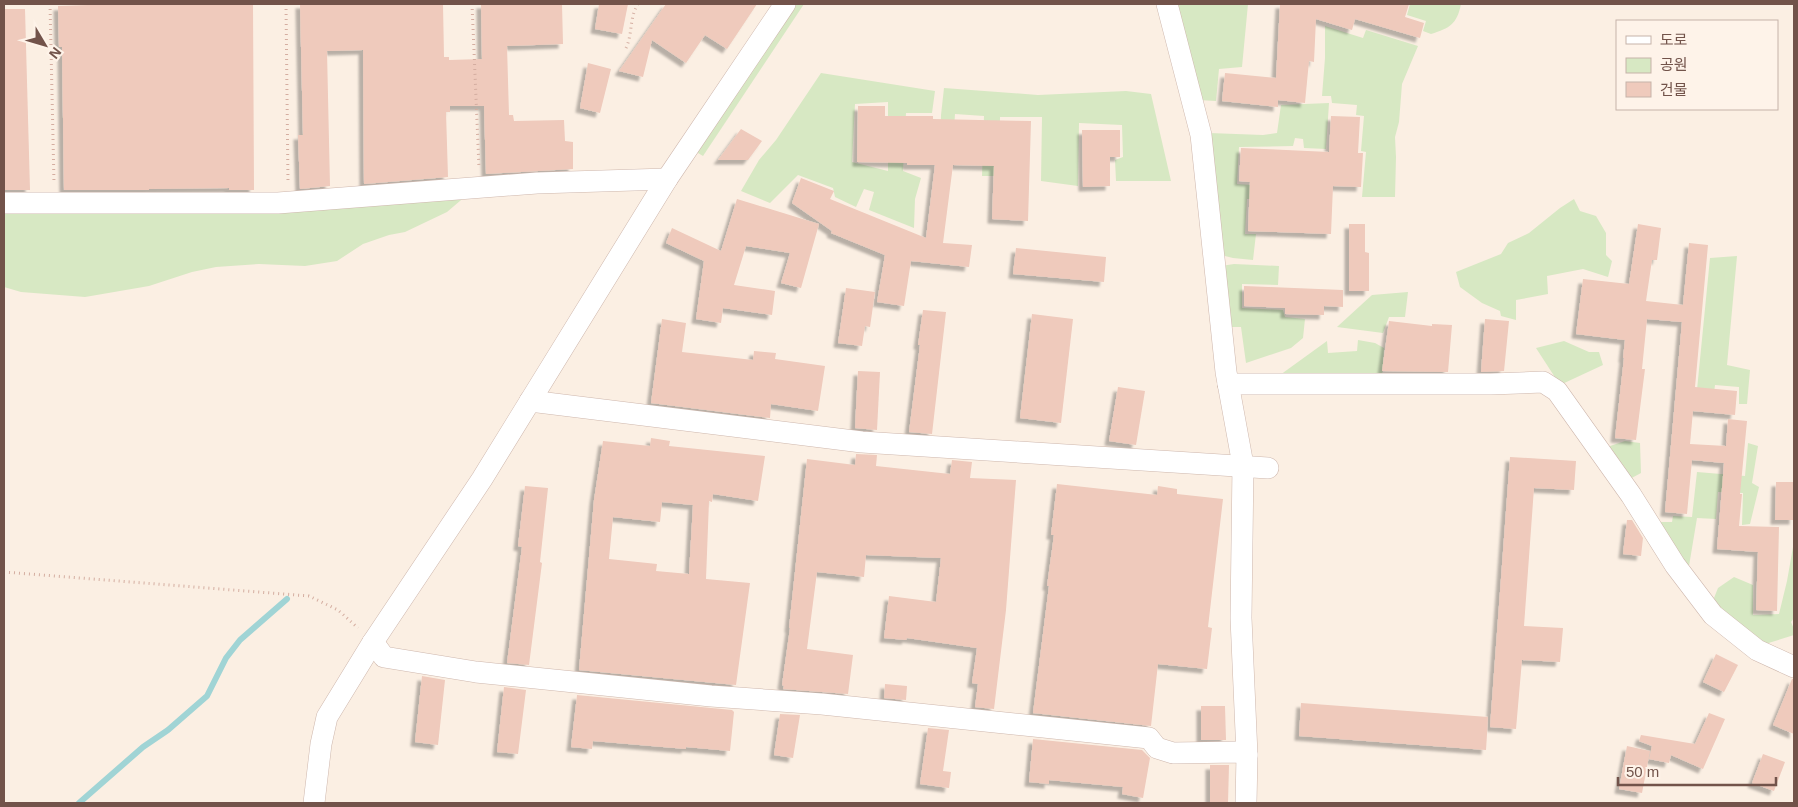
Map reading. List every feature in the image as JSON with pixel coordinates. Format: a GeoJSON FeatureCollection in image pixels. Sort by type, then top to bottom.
{"type":"FeatureCollection","features":[{"type":"Feature","properties":{"kind":"street"},"geometry":{"type":"LineString","coordinates":[[314,803],[321,744],[327,717],[373,642],[482,479],[667,179],[785,4]]}},
{"type":"Feature","properties":{"kind":"street"},"geometry":{"type":"LineString","coordinates":[[1167,4],[1201,134],[1228,384],[1243,465],[1241,618],[1247,755],[1246,803]]}},
{"type":"Feature","properties":{"kind":"street"},"geometry":{"type":"LineString","coordinates":[[4,203],[288,202],[537,183],[667,179]]}},
{"type":"Feature","properties":{"kind":"street"},"geometry":{"type":"LineString","coordinates":[[1228,384],[1491,384],[1543,382],[1557,391],[1631,495],[1674,565],[1712,615],[1757,650],[1794,667]]}},
{"type":"Feature","properties":{"kind":"street"},"geometry":{"type":"LineString","coordinates":[[530,401],[862,442],[1268,468]]}},
{"type":"Feature","properties":{"kind":"street"},"geometry":{"type":"LineString","coordinates":[[373,642],[384,658],[476,672],[701,695],[822,704],[1149,738],[1158,748],[1173,753],[1238,752],[1247,755]]}},
{"type":"Feature","properties":{"kind":"path"},"geometry":{"type":"LineString","coordinates":[[50,4],[55,203]]}},
{"type":"Feature","properties":{"kind":"path"},"geometry":{"type":"LineString","coordinates":[[286,4],[288,202]]}},
{"type":"Feature","properties":{"kind":"path"},"geometry":{"type":"LineString","coordinates":[[472,4],[480,187]]}},
{"type":"Feature","properties":{"kind":"path"},"geometry":{"type":"LineString","coordinates":[[626,48],[631,39],[632,13],[638,4]]}},
{"type":"Feature","properties":{"kind":"path"},"geometry":{"type":"LineString","coordinates":[[4,572],[309,596],[338,610],[373,642]]}},
{"type":"Feature","properties":{"kind":"green space"},"geometry":{"type":"Polygon","coordinates":[[[792,4],[804,4],[703,156],[693,150],[792,4]]]}},
{"type":"Feature","properties":{"kind":"green space"},"geometry":{"type":"Polygon","coordinates":[[[1176,4],[1248,4],[1242,67],[1219,69],[1216,101],[1198,100],[1176,4]]]}},
{"type":"Feature","properties":{"kind":"green space"},"geometry":{"type":"Polygon","coordinates":[[[1410,4],[1461,4],[1455,21],[1452,24],[1443,30],[1431,34],[1423,31],[1426,21],[1407,15],[1410,4]]]}},
{"type":"Feature","properties":{"kind":"green space"},"geometry":{"type":"Polygon","coordinates":[[[1325,26],[1363,38],[1366,30],[1418,46],[1402,84],[1399,122],[1395,137],[1395,197],[1362,197],[1366,152],[1361,151],[1364,116],[1356,115],[1357,105],[1332,103],[1331,96],[1322,96],[1325,26]]]}},
{"type":"Feature","properties":{"kind":"green space"},"geometry":{"type":"Polygon","coordinates":[[[821,73],[935,91],[932,113],[906,113],[903,171],[921,178],[915,199],[914,228],[869,210],[874,192],[864,189],[856,207],[835,197],[833,188],[798,175],[770,203],[741,191],[759,160],[776,140],[821,73]],[[888,102],[855,104],[852,162],[888,171],[888,102]]]}},
{"type":"Feature","properties":{"kind":"green space"},"geometry":{"type":"Polygon","coordinates":[[[944,88],[1038,95],[1126,91],[1151,94],[1171,181],[1116,181],[1115,160],[1123,157],[1122,125],[1079,123],[1078,186],[1041,181],[1042,117],[1000,117],[999,176],[982,176],[984,116],[955,114],[951,172],[940,168],[941,115],[944,88]]]}},
{"type":"Feature","properties":{"kind":"green space"},"geometry":{"type":"Polygon","coordinates":[[[1329,103],[1326,149],[1304,148],[1303,139],[1295,138],[1293,146],[1239,147],[1237,184],[1252,185],[1251,199],[1247,199],[1245,234],[1256,234],[1253,260],[1221,255],[1209,133],[1263,135],[1277,133],[1281,105],[1329,103]]]}},
{"type":"Feature","properties":{"kind":"green space"},"geometry":{"type":"Polygon","coordinates":[[[467,195],[447,212],[405,232],[389,235],[363,244],[337,261],[305,266],[259,264],[216,267],[192,272],[149,286],[85,297],[21,292],[4,287],[4,210],[467,195]]]}},
{"type":"Feature","properties":{"kind":"green space"},"geometry":{"type":"Polygon","coordinates":[[[1574,199],[1580,211],[1596,216],[1606,233],[1606,255],[1612,261],[1608,277],[1583,269],[1547,276],[1548,294],[1516,300],[1516,320],[1501,316],[1500,311],[1482,303],[1460,287],[1456,272],[1501,254],[1508,243],[1529,233],[1574,199]]]}},
{"type":"Feature","properties":{"kind":"green space"},"geometry":{"type":"Polygon","coordinates":[[[1737,256],[1727,365],[1750,370],[1747,404],[1739,404],[1739,387],[1715,385],[1712,410],[1695,410],[1710,258],[1737,256]]]}},
{"type":"Feature","properties":{"kind":"green space"},"geometry":{"type":"Polygon","coordinates":[[[1234,264],[1279,266],[1278,285],[1242,284],[1242,308],[1283,310],[1285,317],[1305,319],[1303,338],[1291,348],[1246,363],[1241,327],[1227,327],[1221,266],[1234,264]]]}},
{"type":"Feature","properties":{"kind":"green space"},"geometry":{"type":"Polygon","coordinates":[[[1408,292],[1405,317],[1389,317],[1383,333],[1337,327],[1372,295],[1408,292]]]}},
{"type":"Feature","properties":{"kind":"green space"},"geometry":{"type":"Polygon","coordinates":[[[1358,340],[1375,343],[1384,348],[1382,378],[1280,375],[1327,341],[1328,353],[1357,351],[1358,340]]]}},
{"type":"Feature","properties":{"kind":"green space"},"geometry":{"type":"Polygon","coordinates":[[[1564,341],[1589,352],[1599,352],[1603,365],[1560,385],[1536,348],[1564,341]]]}},
{"type":"Feature","properties":{"kind":"green space"},"geometry":{"type":"Polygon","coordinates":[[[1625,441],[1640,443],[1641,473],[1628,480],[1607,447],[1625,441]]]}},
{"type":"Feature","properties":{"kind":"green space"},"geometry":{"type":"Polygon","coordinates":[[[1748,443],[1758,446],[1752,483],[1759,487],[1750,524],[1742,525],[1743,493],[1718,492],[1716,519],[1697,518],[1688,572],[1655,522],[1672,522],[1673,516],[1692,517],[1697,472],[1745,476],[1748,443]]]}},
{"type":"Feature","properties":{"kind":"green space"},"geometry":{"type":"Polygon","coordinates":[[[1794,522],[1794,618],[1791,622],[1794,635],[1762,645],[1718,610],[1714,598],[1718,588],[1734,577],[1753,585],[1753,615],[1779,614],[1793,547],[1794,522]]]}},
{"type":"Feature","properties":{"kind":"building"},"geometry":{"type":"Polygon","coordinates":[[[253,4],[254,190],[229,190],[229,188],[64,190],[62,47],[59,47],[58,6],[253,4]]]}},
{"type":"Feature","properties":{"kind":"building"},"geometry":{"type":"Polygon","coordinates":[[[300,4],[443,4],[444,57],[449,57],[449,60],[482,59],[481,4],[562,4],[563,44],[507,46],[509,115],[513,115],[514,121],[564,120],[565,141],[573,142],[573,169],[486,174],[484,106],[450,106],[450,112],[446,112],[448,177],[364,184],[363,50],[327,51],[330,186],[300,189],[298,135],[303,135],[300,4]]]}},
{"type":"Feature","properties":{"kind":"building"},"geometry":{"type":"Polygon","coordinates":[[[599,4],[628,4],[622,34],[595,29],[599,4]]]}},
{"type":"Feature","properties":{"kind":"building"},"geometry":{"type":"Polygon","coordinates":[[[666,4],[757,4],[727,49],[705,35],[686,63],[652,40],[643,77],[619,71],[666,4]]]}},
{"type":"Feature","properties":{"kind":"building"},"geometry":{"type":"Polygon","coordinates":[[[1280,4],[1409,4],[1405,17],[1424,23],[1420,38],[1355,19],[1352,30],[1316,19],[1314,62],[1309,61],[1305,103],[1278,100],[1278,107],[1222,101],[1225,73],[1276,78],[1280,4]]]}},
{"type":"Feature","properties":{"kind":"building"},"geometry":{"type":"Polygon","coordinates":[[[4,9],[25,9],[30,190],[4,190],[4,9]]]}},
{"type":"Feature","properties":{"kind":"building"},"geometry":{"type":"Polygon","coordinates":[[[588,63],[611,69],[600,113],[580,108],[588,63]]]}},
{"type":"Feature","properties":{"kind":"building"},"geometry":{"type":"Polygon","coordinates":[[[858,106],[885,106],[885,116],[933,116],[933,119],[1031,121],[1028,221],[992,219],[994,166],[953,165],[943,243],[972,245],[969,267],[911,261],[904,306],[877,302],[885,255],[831,233],[832,231],[792,203],[801,178],[834,191],[830,199],[926,238],[935,165],[857,162],[858,106]]]}},
{"type":"Feature","properties":{"kind":"building"},"geometry":{"type":"Polygon","coordinates":[[[1331,116],[1360,117],[1358,153],[1363,153],[1361,187],[1333,186],[1331,234],[1248,231],[1250,182],[1239,181],[1241,148],[1329,152],[1331,116]]]}},
{"type":"Feature","properties":{"kind":"building"},"geometry":{"type":"Polygon","coordinates":[[[741,129],[762,141],[748,160],[718,160],[741,129]]]}},
{"type":"Feature","properties":{"kind":"building"},"geometry":{"type":"Polygon","coordinates":[[[1082,130],[1120,130],[1120,157],[1110,157],[1110,186],[1083,187],[1082,130]]]}},
{"type":"Feature","properties":{"kind":"building"},"geometry":{"type":"Polygon","coordinates":[[[737,199],[819,224],[801,288],[781,283],[790,253],[746,246],[734,285],[775,291],[772,315],[723,308],[721,323],[696,319],[704,261],[666,243],[672,228],[721,251],[737,199]]]}},
{"type":"Feature","properties":{"kind":"building"},"geometry":{"type":"Polygon","coordinates":[[[1349,224],[1365,224],[1365,252],[1369,253],[1369,291],[1349,291],[1349,224]]]}},
{"type":"Feature","properties":{"kind":"building"},"geometry":{"type":"Polygon","coordinates":[[[1638,224],[1661,228],[1657,260],[1652,260],[1646,301],[1683,305],[1689,243],[1708,245],[1695,387],[1737,391],[1735,415],[1693,411],[1690,444],[1726,446],[1728,419],[1747,421],[1739,526],[1779,527],[1777,611],[1756,610],[1758,552],[1717,549],[1724,463],[1692,460],[1687,514],[1665,512],[1682,322],[1647,319],[1642,369],[1645,369],[1636,440],[1615,438],[1625,340],[1576,334],[1583,279],[1629,284],[1638,224]]]}},
{"type":"Feature","properties":{"kind":"building"},"geometry":{"type":"Polygon","coordinates":[[[1016,248],[1106,257],[1104,282],[1013,274],[1016,248]]]}},
{"type":"Feature","properties":{"kind":"building"},"geometry":{"type":"Polygon","coordinates":[[[1244,286],[1343,290],[1343,307],[1324,306],[1324,315],[1285,314],[1285,308],[1244,306],[1244,286]]]}},
{"type":"Feature","properties":{"kind":"building"},"geometry":{"type":"Polygon","coordinates":[[[846,288],[875,292],[870,327],[865,326],[862,346],[838,343],[846,288]]]}},
{"type":"Feature","properties":{"kind":"building"},"geometry":{"type":"Polygon","coordinates":[[[923,310],[946,312],[932,434],[909,432],[923,310]]]}},
{"type":"Feature","properties":{"kind":"building"},"geometry":{"type":"Polygon","coordinates":[[[1032,314],[1073,319],[1061,423],[1020,418],[1032,314]]]}},
{"type":"Feature","properties":{"kind":"building"},"geometry":{"type":"Polygon","coordinates":[[[662,319],[686,323],[682,352],[753,360],[754,351],[776,353],[775,359],[825,366],[818,411],[771,404],[770,418],[651,403],[662,319]]]}},
{"type":"Feature","properties":{"kind":"building"},"geometry":{"type":"Polygon","coordinates":[[[1485,319],[1509,321],[1504,371],[1481,372],[1485,319]]]}},
{"type":"Feature","properties":{"kind":"building"},"geometry":{"type":"Polygon","coordinates":[[[1389,321],[1432,326],[1432,324],[1452,325],[1448,372],[1382,371],[1389,321]]]}},
{"type":"Feature","properties":{"kind":"building"},"geometry":{"type":"Polygon","coordinates":[[[858,371],[880,372],[877,430],[855,428],[858,371]]]}},
{"type":"Feature","properties":{"kind":"building"},"geometry":{"type":"Polygon","coordinates":[[[1118,387],[1145,391],[1136,445],[1109,441],[1118,387]]]}},
{"type":"Feature","properties":{"kind":"building"},"geometry":{"type":"Polygon","coordinates":[[[651,438],[670,441],[669,446],[765,456],[758,501],[713,494],[712,502],[709,501],[706,579],[750,583],[736,685],[579,670],[594,500],[603,441],[650,446],[651,438]],[[662,502],[660,522],[613,517],[609,559],[657,564],[656,571],[689,574],[693,505],[662,502]]]}},
{"type":"Feature","properties":{"kind":"building"},"geometry":{"type":"Polygon","coordinates":[[[856,454],[877,455],[876,466],[950,474],[952,460],[972,462],[970,478],[1016,480],[1006,610],[994,709],[975,707],[978,684],[972,683],[977,648],[907,638],[906,640],[884,638],[889,596],[936,602],[941,558],[866,555],[864,577],[817,572],[807,649],[853,655],[848,694],[783,689],[807,459],[855,465],[856,454]]]}},
{"type":"Feature","properties":{"kind":"building"},"geometry":{"type":"Polygon","coordinates":[[[1510,457],[1576,461],[1574,490],[1534,488],[1524,626],[1563,628],[1560,662],[1522,660],[1516,729],[1490,727],[1510,457]]]}},
{"type":"Feature","properties":{"kind":"building"},"geometry":{"type":"Polygon","coordinates":[[[1776,482],[1794,482],[1794,520],[1775,520],[1776,482]]]}},
{"type":"Feature","properties":{"kind":"building"},"geometry":{"type":"Polygon","coordinates":[[[1057,484],[1157,495],[1158,486],[1177,489],[1177,494],[1223,499],[1208,627],[1212,628],[1207,669],[1158,664],[1151,726],[1033,713],[1049,586],[1047,586],[1054,535],[1051,535],[1057,484]]]}},
{"type":"Feature","properties":{"kind":"building"},"geometry":{"type":"Polygon","coordinates":[[[525,486],[548,488],[540,562],[542,563],[529,665],[507,663],[522,547],[518,546],[525,486]]]}},
{"type":"Feature","properties":{"kind":"building"},"geometry":{"type":"Polygon","coordinates":[[[1627,520],[1632,520],[1643,538],[1641,556],[1623,554],[1627,520]]]}},
{"type":"Feature","properties":{"kind":"building"},"geometry":{"type":"Polygon","coordinates":[[[1716,654],[1738,665],[1724,692],[1703,682],[1716,654]]]}},
{"type":"Feature","properties":{"kind":"building"},"geometry":{"type":"Polygon","coordinates":[[[422,676],[445,680],[438,745],[415,742],[422,676]]]}},
{"type":"Feature","properties":{"kind":"building"},"geometry":{"type":"Polygon","coordinates":[[[1792,679],[1794,679],[1794,734],[1773,725],[1792,679]]]}},
{"type":"Feature","properties":{"kind":"building"},"geometry":{"type":"Polygon","coordinates":[[[885,684],[907,686],[906,700],[884,698],[885,684]]]}},
{"type":"Feature","properties":{"kind":"building"},"geometry":{"type":"Polygon","coordinates":[[[504,687],[526,690],[518,754],[497,752],[504,687]]]}},
{"type":"Feature","properties":{"kind":"building"},"geometry":{"type":"Polygon","coordinates":[[[577,695],[732,710],[734,712],[730,751],[593,741],[592,749],[571,747],[577,695]]]}},
{"type":"Feature","properties":{"kind":"building"},"geometry":{"type":"Polygon","coordinates":[[[1301,703],[1488,717],[1486,750],[1299,736],[1301,703]]]}},
{"type":"Feature","properties":{"kind":"building"},"geometry":{"type":"Polygon","coordinates":[[[1201,706],[1225,706],[1226,740],[1201,740],[1201,706]]]}},
{"type":"Feature","properties":{"kind":"building"},"geometry":{"type":"Polygon","coordinates":[[[1709,713],[1725,719],[1703,769],[1671,755],[1669,763],[1649,759],[1652,746],[1639,741],[1641,735],[1695,744],[1709,713]]]}},
{"type":"Feature","properties":{"kind":"building"},"geometry":{"type":"Polygon","coordinates":[[[780,714],[800,715],[793,758],[774,755],[780,714]]]}},
{"type":"Feature","properties":{"kind":"building"},"geometry":{"type":"Polygon","coordinates":[[[928,728],[949,730],[943,771],[951,772],[949,788],[920,784],[928,728]]]}},
{"type":"Feature","properties":{"kind":"building"},"geometry":{"type":"Polygon","coordinates":[[[1033,739],[1142,750],[1150,758],[1143,798],[1122,794],[1123,787],[1049,780],[1049,784],[1029,782],[1033,739]]]}},
{"type":"Feature","properties":{"kind":"building"},"geometry":{"type":"Polygon","coordinates":[[[1627,746],[1650,751],[1642,793],[1619,789],[1627,746]]]}},
{"type":"Feature","properties":{"kind":"building"},"geometry":{"type":"Polygon","coordinates":[[[1763,754],[1785,762],[1774,791],[1752,783],[1763,754]]]}},
{"type":"Feature","properties":{"kind":"building"},"geometry":{"type":"Polygon","coordinates":[[[1210,765],[1229,765],[1228,803],[1210,803],[1210,765]]]}},
{"type":"Feature","properties":{"kind":"waterway"},"geometry":{"type":"LineString","coordinates":[[79,803],[143,747],[168,730],[207,696],[226,658],[240,640],[287,599]]}}]}
